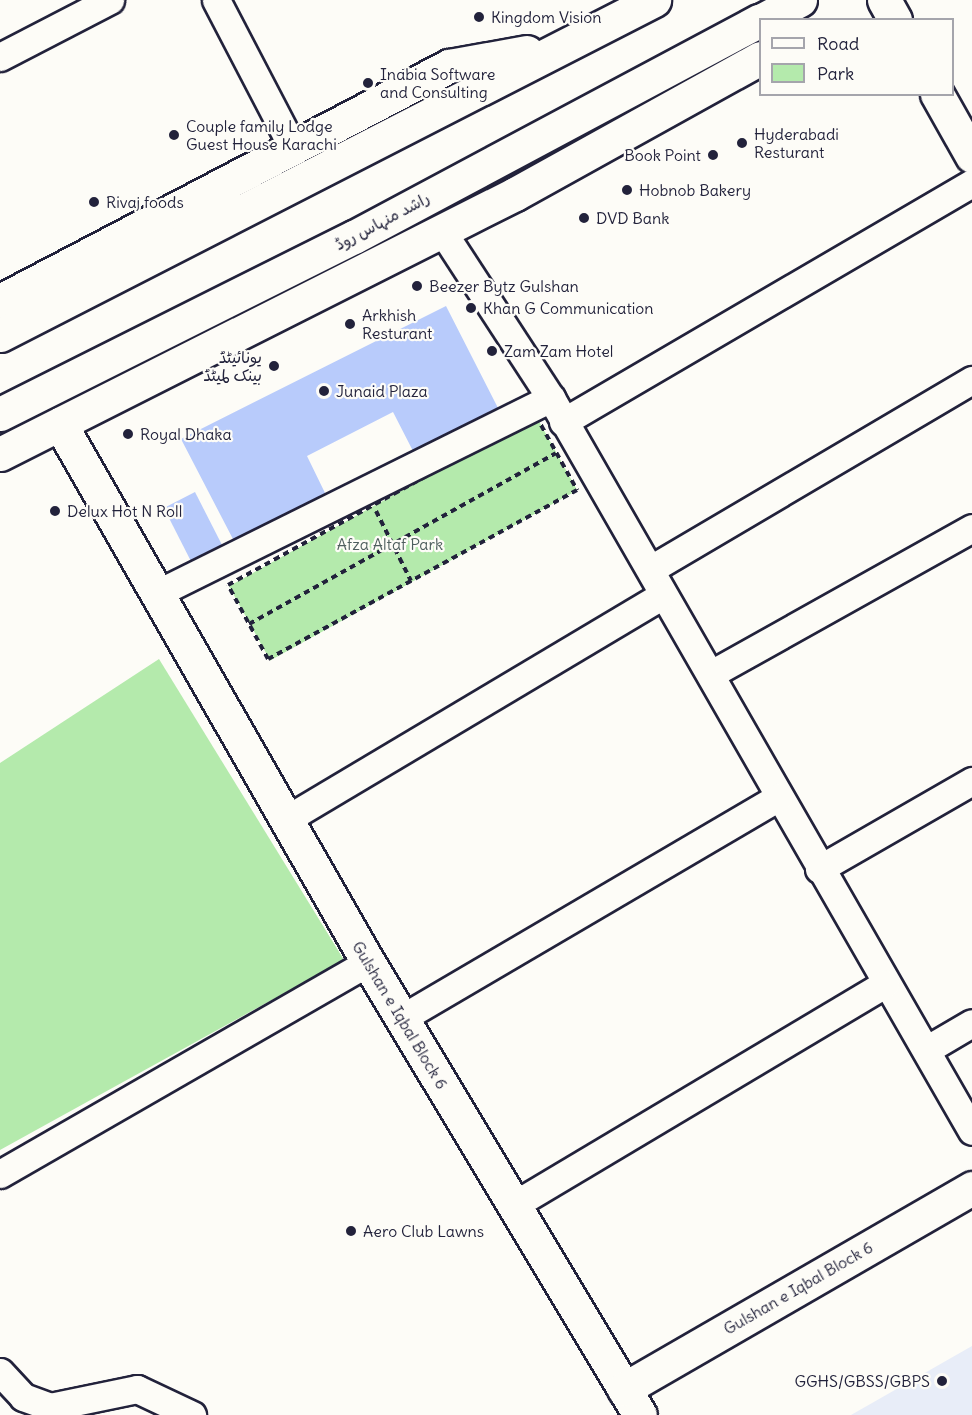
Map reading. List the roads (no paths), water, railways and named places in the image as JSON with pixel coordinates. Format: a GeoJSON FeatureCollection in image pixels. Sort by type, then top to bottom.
{"type":"FeatureCollection","features":[{"type":"Feature","properties":{"kind":"main road"},"geometry":{"type":"LineString","coordinates":[[0,335],[654,0]]}},
{"type":"Feature","properties":{"kind":"main road","name":"راشد منہاس روڈ"},"geometry":{"type":"LineString","coordinates":[[765,18],[800,0]]}},
{"type":"Feature","properties":{"kind":"main road"},"geometry":{"type":"LineString","coordinates":[[799,18],[816,0]]}},
{"type":"Feature","properties":{"kind":"main road"},"geometry":{"type":"LineString","coordinates":[[884,0],[894,18]]}},
{"type":"Feature","properties":{"kind":"main road","name":"راشد منہاس روڈ"},"geometry":{"type":"LineString","coordinates":[[0,414],[354,237],[759,21]]}},
{"type":"Feature","properties":{"kind":"main road"},"geometry":{"type":"LineString","coordinates":[[0,301],[292,146],[449,66],[559,47]]}},
{"type":"Feature","properties":{"kind":"main road"},"geometry":{"type":"LineString","coordinates":[[0,454],[442,231],[759,59]]}},
{"type":"Feature","properties":{"kind":"main road"},"geometry":{"type":"LineString","coordinates":[[938,96],[972,156]]}},
{"type":"Feature","properties":{"kind":"main road","name":"Gulshan e Iqbal Block 6"},"geometry":{"type":"LineString","coordinates":[[60,424],[158,593],[185,635],[368,962],[632,1402],[972,1188]]}},
{"type":"Feature","properties":{"kind":"street"},"geometry":{"type":"LineString","coordinates":[[2,51],[110,0]]}},
{"type":"Feature","properties":{"kind":"street"},"geometry":{"type":"LineString","coordinates":[[216,0],[292,146]]}},
{"type":"Feature","properties":{"kind":"street"},"geometry":{"type":"LineString","coordinates":[[563,422],[972,183]]}},
{"type":"Feature","properties":{"kind":"street"},"geometry":{"type":"LineString","coordinates":[[442,231],[551,398],[651,569],[663,595],[711,674],[885,984],[972,1131]]}},
{"type":"Feature","properties":{"kind":"street"},"geometry":{"type":"LineString","coordinates":[[651,569],[972,380]]}},
{"type":"Feature","properties":{"kind":"street"},"geometry":{"type":"LineString","coordinates":[[158,593],[551,398]]}},
{"type":"Feature","properties":{"kind":"street"},"geometry":{"type":"LineString","coordinates":[[711,674],[972,528]]}},
{"type":"Feature","properties":{"kind":"street"},"geometry":{"type":"LineString","coordinates":[[287,819],[663,595]]}},
{"type":"Feature","properties":{"kind":"street"},"geometry":{"type":"LineString","coordinates":[[819,869],[972,781]]}},
{"type":"Feature","properties":{"kind":"street"},"geometry":{"type":"LineString","coordinates":[[402,1018],[779,797]]}},
{"type":"Feature","properties":{"kind":"street"},"geometry":{"type":"LineString","coordinates":[[0,1174],[368,962]]}},
{"type":"Feature","properties":{"kind":"street"},"geometry":{"type":"LineString","coordinates":[[514,1205],[885,984]]}},
{"type":"Feature","properties":{"kind":"street"},"geometry":{"type":"LineString","coordinates":[[926,1050],[972,1023]]}},
{"type":"Feature","properties":{"kind":"street"},"geometry":{"type":"LineString","coordinates":[[0,1372],[23,1397],[50,1407],[137,1389],[192,1415]]}},
{"type":"Feature","properties":{"kind":"place","name":"Kingdom Vision"},"geometry":{"type":"Point","coordinates":[479,17]}},
{"type":"Feature","properties":{"kind":"place","name":"Inabia Software and Consulting"},"geometry":{"type":"Point","coordinates":[368,83]}},
{"type":"Feature","properties":{"kind":"place","name":"Couple family Lodge Guest House Karachi"},"geometry":{"type":"Point","coordinates":[174,135]}},
{"type":"Feature","properties":{"kind":"place","name":"Hyderabadi Resturant"},"geometry":{"type":"Point","coordinates":[742,143]}},
{"type":"Feature","properties":{"kind":"place","name":"Book Point"},"geometry":{"type":"Point","coordinates":[713,155]}},
{"type":"Feature","properties":{"kind":"place","name":"Hobnob Bakery"},"geometry":{"type":"Point","coordinates":[627,190]}},
{"type":"Feature","properties":{"kind":"place","name":"Rivaj foods"},"geometry":{"type":"Point","coordinates":[94,202]}},
{"type":"Feature","properties":{"kind":"place","name":"DVD Bank"},"geometry":{"type":"Point","coordinates":[584,218]}},
{"type":"Feature","properties":{"kind":"place","name":"Beezer Bytz Gulshan"},"geometry":{"type":"Point","coordinates":[417,286]}},
{"type":"Feature","properties":{"kind":"place","name":"Khan G Communication"},"geometry":{"type":"Point","coordinates":[471,308]}},
{"type":"Feature","properties":{"kind":"place","name":"Arkhish Resturant"},"geometry":{"type":"Point","coordinates":[350,324]}},
{"type":"Feature","properties":{"kind":"place","name":"Zam Zam Hotel"},"geometry":{"type":"Point","coordinates":[492,351]}},
{"type":"Feature","properties":{"kind":"place","name":"یونائیٹڈ بینک لمیٹڈ"},"geometry":{"type":"Point","coordinates":[274,366]}},
{"type":"Feature","properties":{"kind":"place","name":"Junaid Plaza"},"geometry":{"type":"Point","coordinates":[324,391]}},
{"type":"Feature","properties":{"kind":"place","name":"Royal Dhaka"},"geometry":{"type":"Point","coordinates":[128,434]}},
{"type":"Feature","properties":{"kind":"place","name":"Delux Hot N Roll"},"geometry":{"type":"Point","coordinates":[55,511]}},
{"type":"Feature","properties":{"kind":"place","name":"Aero Club Lawns"},"geometry":{"type":"Point","coordinates":[351,1231]}},
{"type":"Feature","properties":{"kind":"place","name":"GGHS/GBSS/GBPS"},"geometry":{"type":"Point","coordinates":[942,1381]}},
{"type":"Feature","properties":{"kind":"park label","name":"Afza Altaf Park"},"geometry":{"type":"Point","coordinates":[390,544]}}]}
